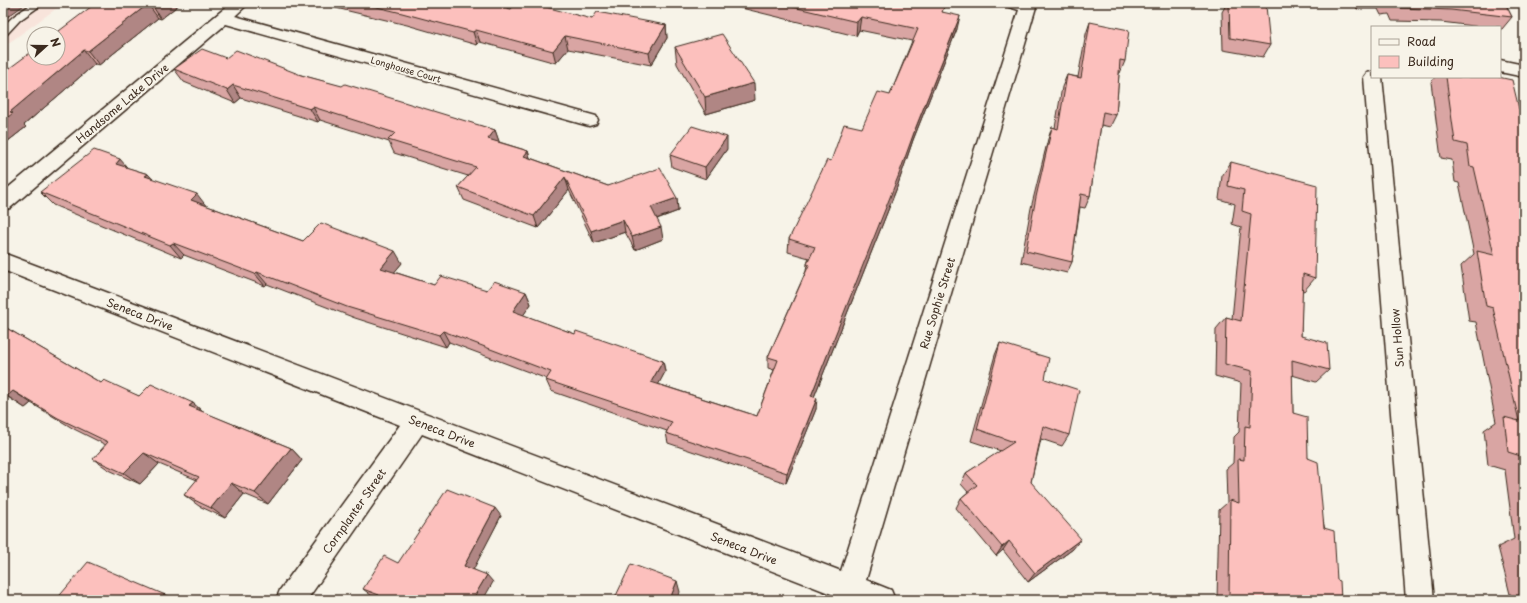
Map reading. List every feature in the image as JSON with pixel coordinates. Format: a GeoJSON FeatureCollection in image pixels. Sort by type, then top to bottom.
{"type":"FeatureCollection","features":[{"type":"Feature","properties":{"kind":"street","name":"Handsome Lake Drive"},"geometry":{"type":"LineString","coordinates":[[3,203],[241,3]]}},
{"type":"Feature","properties":{"kind":"street","name":"Rue Sophie Street"},"geometry":{"type":"LineString","coordinates":[[848,594],[1020,5]]}},
{"type":"Feature","properties":{"kind":"street","name":"Longhouse Court"},"geometry":{"type":"LineString","coordinates":[[223,18],[589,120]]}},
{"type":"Feature","properties":{"kind":"street"},"geometry":{"type":"LineString","coordinates":[[1501,66],[1524,71]]}},
{"type":"Feature","properties":{"kind":"street","name":"Sun Hollow"},"geometry":{"type":"LineString","coordinates":[[1373,78],[1420,600]]}},
{"type":"Feature","properties":{"kind":"street","name":"Seneca Drive"},"geometry":{"type":"LineString","coordinates":[[3,261],[417,421],[848,594],[881,600]]}},
{"type":"Feature","properties":{"kind":"street","name":"Cornplanter Street"},"geometry":{"type":"LineString","coordinates":[[290,600],[417,421]]}},
{"type":"Feature","properties":{"kind":"lane"},"geometry":{"type":"LineString","coordinates":[[3,32],[18,18],[39,3]]}},
{"type":"Feature","properties":{"kind":"shaded area"},"geometry":{"type":"Polygon","coordinates":[[[3,3],[64,3],[32,26],[26,26],[26,30],[3,47],[3,3]]]}},
{"type":"Feature","properties":{"kind":"building"},"geometry":{"type":"Polygon","coordinates":[[[96,3],[154,3],[152,5],[148,4],[88,51],[84,50],[66,65],[66,26],[96,3]]]}},
{"type":"Feature","properties":{"kind":"building"},"geometry":{"type":"Polygon","coordinates":[[[360,3],[488,3],[511,9],[517,3],[530,3],[592,19],[597,12],[666,25],[649,53],[565,36],[553,51],[476,30],[473,32],[360,3]]]}},
{"type":"Feature","properties":{"kind":"building"},"geometry":{"type":"Polygon","coordinates":[[[776,3],[926,3],[944,7],[942,12],[960,16],[811,396],[817,398],[787,473],[666,433],[672,422],[546,380],[551,372],[443,331],[439,335],[347,307],[257,272],[255,274],[173,243],[170,245],[40,192],[94,150],[120,159],[116,164],[148,174],[145,176],[197,194],[191,200],[303,241],[321,223],[395,251],[381,268],[434,285],[441,276],[487,290],[494,281],[526,292],[513,311],[575,334],[576,331],[663,361],[651,382],[757,416],[778,360],[768,357],[809,265],[807,264],[815,247],[789,239],[827,160],[831,161],[844,124],[862,128],[878,92],[890,95],[918,29],[861,17],[857,22],[776,3]]]}},
{"type":"Feature","properties":{"kind":"building"},"geometry":{"type":"Polygon","coordinates":[[[1229,3],[1246,3],[1266,6],[1270,45],[1230,38],[1229,3]]]}},
{"type":"Feature","properties":{"kind":"building"},"geometry":{"type":"Polygon","coordinates":[[[1398,3],[1505,3],[1512,17],[1451,10],[1401,8],[1398,3]]]}},
{"type":"Feature","properties":{"kind":"building"},"geometry":{"type":"Polygon","coordinates":[[[1090,22],[1129,30],[1125,61],[1120,60],[1116,115],[1103,112],[1090,196],[1081,194],[1072,262],[1026,251],[1036,197],[1052,127],[1058,129],[1067,75],[1081,78],[1090,22]]]}},
{"type":"Feature","properties":{"kind":"building"},"geometry":{"type":"Polygon","coordinates":[[[722,34],[754,83],[705,97],[675,47],[722,34]]]}},
{"type":"Feature","properties":{"kind":"building"},"geometry":{"type":"Polygon","coordinates":[[[202,49],[226,58],[236,50],[301,75],[342,86],[345,84],[495,130],[488,139],[528,151],[524,156],[608,186],[660,168],[677,198],[651,207],[661,227],[632,237],[623,220],[591,231],[565,177],[534,216],[458,187],[476,167],[388,140],[395,133],[313,107],[310,109],[233,85],[227,90],[174,69],[202,49]]]}},
{"type":"Feature","properties":{"kind":"building"},"geometry":{"type":"Polygon","coordinates":[[[26,56],[26,66],[65,66],[10,112],[13,113],[3,121],[3,73],[26,56]]]}},
{"type":"Feature","properties":{"kind":"building"},"geometry":{"type":"Polygon","coordinates":[[[1446,78],[1501,78],[1512,80],[1519,109],[1524,110],[1524,457],[1508,452],[1504,417],[1519,421],[1493,308],[1486,306],[1477,251],[1494,255],[1474,167],[1470,166],[1467,145],[1455,142],[1446,78]]]}},
{"type":"Feature","properties":{"kind":"building"},"geometry":{"type":"Polygon","coordinates":[[[692,126],[727,137],[705,167],[670,155],[692,126]]]}},
{"type":"Feature","properties":{"kind":"building"},"geometry":{"type":"Polygon","coordinates":[[[1231,162],[1317,185],[1315,278],[1303,274],[1301,336],[1327,343],[1329,370],[1292,360],[1293,413],[1307,417],[1308,458],[1318,462],[1324,528],[1334,531],[1337,580],[1340,581],[1341,600],[1229,600],[1230,500],[1239,503],[1238,459],[1244,460],[1245,426],[1250,427],[1252,371],[1225,364],[1226,317],[1241,321],[1251,214],[1242,211],[1244,190],[1228,186],[1231,162]]]}},
{"type":"Feature","properties":{"kind":"building"},"geometry":{"type":"Polygon","coordinates":[[[3,326],[101,383],[104,380],[139,396],[151,384],[193,403],[189,406],[291,448],[255,493],[231,483],[211,508],[184,495],[199,477],[144,453],[124,473],[93,459],[108,442],[58,418],[13,391],[7,396],[3,393],[3,326]]]}},
{"type":"Feature","properties":{"kind":"building"},"geometry":{"type":"Polygon","coordinates":[[[1000,343],[1049,358],[1045,379],[1079,390],[1069,435],[1043,426],[1031,482],[1081,539],[1035,573],[1009,541],[1002,547],[961,498],[977,485],[966,473],[1014,442],[977,429],[1000,343]]]}},
{"type":"Feature","properties":{"kind":"building"},"geometry":{"type":"Polygon","coordinates":[[[447,489],[495,508],[464,566],[487,575],[472,600],[376,600],[379,595],[363,589],[384,556],[398,563],[447,489]]]}},
{"type":"Feature","properties":{"kind":"building"},"geometry":{"type":"Polygon","coordinates":[[[1520,536],[1524,537],[1524,551],[1520,536]]]}},
{"type":"Feature","properties":{"kind":"building"},"geometry":{"type":"Polygon","coordinates":[[[88,562],[170,597],[167,600],[56,600],[88,562]]]}},
{"type":"Feature","properties":{"kind":"building"},"geometry":{"type":"Polygon","coordinates":[[[631,564],[677,581],[670,599],[673,600],[614,600],[631,564]]]}}]}
